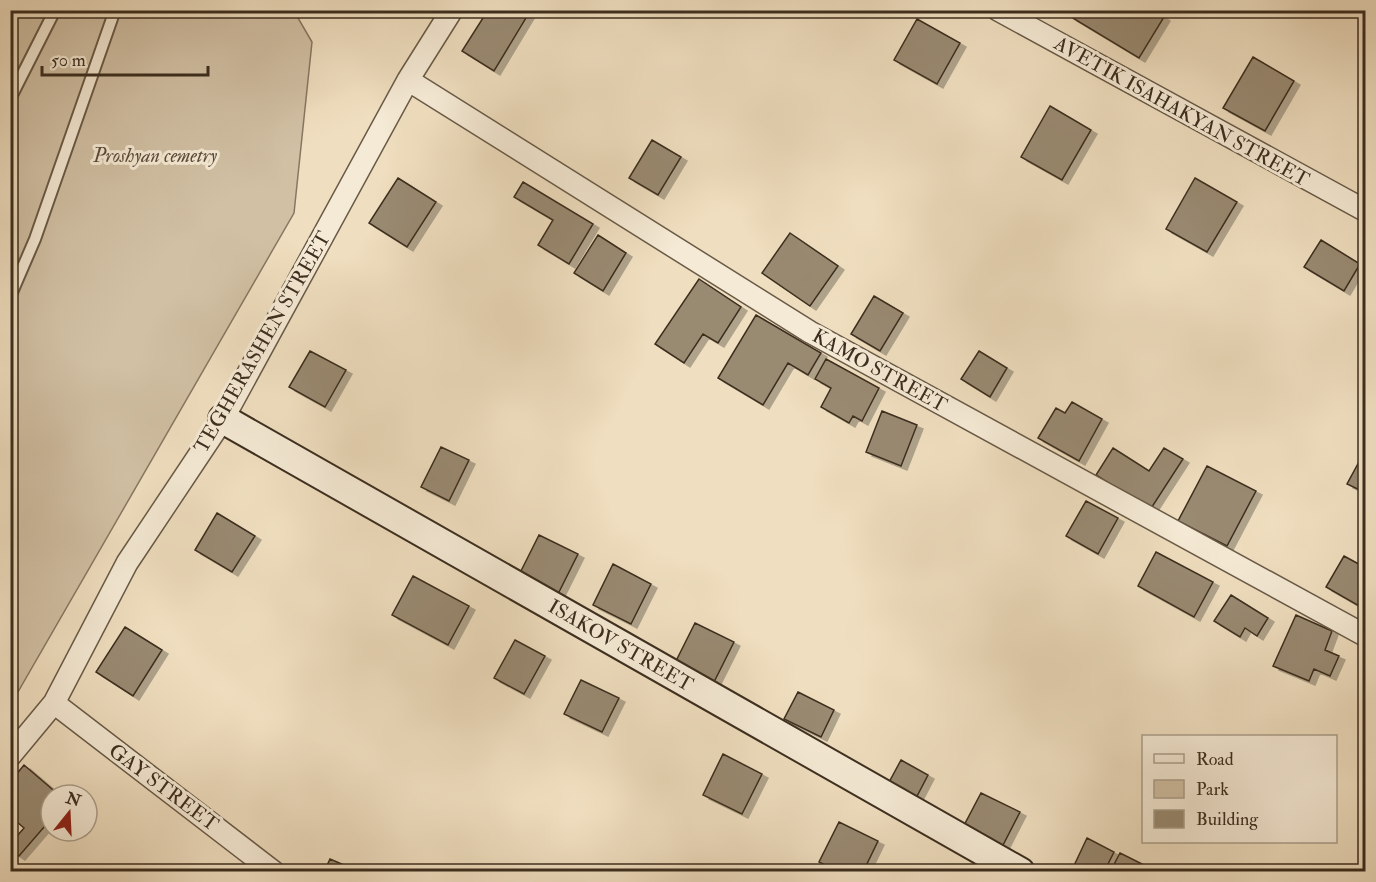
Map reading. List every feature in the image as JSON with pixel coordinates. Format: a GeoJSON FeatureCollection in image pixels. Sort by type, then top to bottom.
{"type":"FeatureCollection","features":[{"type":"Feature","properties":{"kind":"street","name":"TEGHERASHEN STREET"},"geometry":{"type":"LineString","coordinates":[[54,703],[127,563],[223,419],[408,80],[452,10]]}},
{"type":"Feature","properties":{"kind":"street","name":"AVETIK ISAHAKYAN STREET"},"geometry":{"type":"LineString","coordinates":[[998,10],[1365,210]]}},
{"type":"Feature","properties":{"kind":"street","name":"KAMO STREET"},"geometry":{"type":"LineString","coordinates":[[408,80],[810,332],[1365,636]]}},
{"type":"Feature","properties":{"kind":"street","name":"ISAKOV STREET"},"geometry":{"type":"LineString","coordinates":[[223,419],[1020,872]]}},
{"type":"Feature","properties":{"kind":"street"},"geometry":{"type":"LineString","coordinates":[[10,756],[54,703]]}},
{"type":"Feature","properties":{"kind":"street","name":"GAY STREET"},"geometry":{"type":"LineString","coordinates":[[54,703],[274,872]]}},
{"type":"Feature","properties":{"kind":"lane"},"geometry":{"type":"LineString","coordinates":[[10,99],[55,10]]}},
{"type":"Feature","properties":{"kind":"lane"},"geometry":{"type":"LineString","coordinates":[[10,297],[35,239],[115,10]]}},
{"type":"Feature","properties":{"kind":"green space","name":"Proshyan cemetry"},"geometry":{"type":"Polygon","coordinates":[[[11,11],[294,11],[312,42],[294,213],[11,704],[11,11]]]}},
{"type":"Feature","properties":{"kind":"building"},"geometry":{"type":"Polygon","coordinates":[[[488,10],[525,10],[529,13],[494,71],[462,51],[488,10]]]}},
{"type":"Feature","properties":{"kind":"building"},"geometry":{"type":"Polygon","coordinates":[[[1075,10],[1153,10],[1164,17],[1139,58],[1071,17],[1075,10]]]}},
{"type":"Feature","properties":{"kind":"building"},"geometry":{"type":"Polygon","coordinates":[[[917,19],[960,43],[937,84],[894,60],[917,19]]]}},
{"type":"Feature","properties":{"kind":"building"},"geometry":{"type":"Polygon","coordinates":[[[1253,57],[1294,81],[1265,131],[1223,108],[1253,57]]]}},
{"type":"Feature","properties":{"kind":"building"},"geometry":{"type":"Polygon","coordinates":[[[1050,106],[1091,130],[1062,180],[1021,157],[1050,106]]]}},
{"type":"Feature","properties":{"kind":"building"},"geometry":{"type":"Polygon","coordinates":[[[652,140],[681,157],[658,195],[629,178],[652,140]]]}},
{"type":"Feature","properties":{"kind":"building"},"geometry":{"type":"Polygon","coordinates":[[[398,178],[436,202],[407,247],[369,223],[398,178]]]}},
{"type":"Feature","properties":{"kind":"building"},"geometry":{"type":"Polygon","coordinates":[[[1195,178],[1237,202],[1207,252],[1166,229],[1195,178]]]}},
{"type":"Feature","properties":{"kind":"building"},"geometry":{"type":"Polygon","coordinates":[[[523,182],[593,224],[569,264],[538,245],[553,220],[514,197],[523,182]]]}},
{"type":"Feature","properties":{"kind":"building"},"geometry":{"type":"Polygon","coordinates":[[[790,233],[838,266],[810,306],[762,273],[790,233]]]}},
{"type":"Feature","properties":{"kind":"building"},"geometry":{"type":"Polygon","coordinates":[[[598,235],[626,253],[603,291],[574,273],[598,235]]]}},
{"type":"Feature","properties":{"kind":"building"},"geometry":{"type":"Polygon","coordinates":[[[1321,240],[1360,264],[1344,291],[1304,267],[1321,240]]]}},
{"type":"Feature","properties":{"kind":"building"},"geometry":{"type":"Polygon","coordinates":[[[699,279],[741,307],[718,343],[703,334],[684,363],[655,344],[699,279]]]}},
{"type":"Feature","properties":{"kind":"building"},"geometry":{"type":"Polygon","coordinates":[[[874,296],[903,313],[880,351],[851,334],[874,296]]]}},
{"type":"Feature","properties":{"kind":"building"},"geometry":{"type":"Polygon","coordinates":[[[756,315],[821,353],[808,375],[788,363],[763,405],[718,378],[756,315]]]}},
{"type":"Feature","properties":{"kind":"building"},"geometry":{"type":"Polygon","coordinates":[[[310,351],[346,370],[325,407],[289,387],[310,351]]]}},
{"type":"Feature","properties":{"kind":"building"},"geometry":{"type":"Polygon","coordinates":[[[979,351],[1007,368],[990,397],[961,379],[979,351]]]}},
{"type":"Feature","properties":{"kind":"building"},"geometry":{"type":"Polygon","coordinates":[[[826,359],[879,388],[862,421],[853,416],[849,423],[821,407],[831,388],[815,379],[826,359]]]}},
{"type":"Feature","properties":{"kind":"building"},"geometry":{"type":"Polygon","coordinates":[[[1072,402],[1102,419],[1079,461],[1038,438],[1056,408],[1065,413],[1072,402]]]}},
{"type":"Feature","properties":{"kind":"building"},"geometry":{"type":"Polygon","coordinates":[[[882,411],[917,425],[901,466],[866,452],[882,411]]]}},
{"type":"Feature","properties":{"kind":"building"},"geometry":{"type":"Polygon","coordinates":[[[441,447],[469,460],[449,501],[421,487],[441,447]]]}},
{"type":"Feature","properties":{"kind":"building"},"geometry":{"type":"Polygon","coordinates":[[[1113,448],[1149,471],[1164,448],[1183,459],[1150,510],[1096,475],[1113,448]]]}},
{"type":"Feature","properties":{"kind":"building"},"geometry":{"type":"Polygon","coordinates":[[[1366,449],[1366,493],[1347,484],[1366,449]]]}},
{"type":"Feature","properties":{"kind":"building"},"geometry":{"type":"Polygon","coordinates":[[[1207,466],[1256,491],[1227,546],[1178,521],[1207,466]]]}},
{"type":"Feature","properties":{"kind":"building"},"geometry":{"type":"Polygon","coordinates":[[[1086,501],[1118,518],[1098,554],[1066,536],[1086,501]]]}},
{"type":"Feature","properties":{"kind":"building"},"geometry":{"type":"Polygon","coordinates":[[[217,513],[255,536],[232,572],[195,550],[217,513]]]}},
{"type":"Feature","properties":{"kind":"building"},"geometry":{"type":"Polygon","coordinates":[[[539,535],[578,554],[558,594],[519,575],[539,535]]]}},
{"type":"Feature","properties":{"kind":"building"},"geometry":{"type":"Polygon","coordinates":[[[1156,552],[1213,582],[1194,617],[1138,586],[1156,552]]]}},
{"type":"Feature","properties":{"kind":"building"},"geometry":{"type":"Polygon","coordinates":[[[1344,556],[1366,568],[1366,610],[1326,587],[1344,556]]]}},
{"type":"Feature","properties":{"kind":"building"},"geometry":{"type":"Polygon","coordinates":[[[613,564],[651,584],[631,624],[593,605],[613,564]]]}},
{"type":"Feature","properties":{"kind":"building"},"geometry":{"type":"Polygon","coordinates":[[[413,576],[469,606],[448,645],[392,615],[413,576]]]}},
{"type":"Feature","properties":{"kind":"building"},"geometry":{"type":"Polygon","coordinates":[[[1231,595],[1268,618],[1257,636],[1245,628],[1240,637],[1214,621],[1231,595]]]}},
{"type":"Feature","properties":{"kind":"building"},"geometry":{"type":"Polygon","coordinates":[[[1296,615],[1332,631],[1325,650],[1339,656],[1330,676],[1314,669],[1309,681],[1273,666],[1296,615]]]}},
{"type":"Feature","properties":{"kind":"building"},"geometry":{"type":"Polygon","coordinates":[[[695,623],[734,642],[714,682],[675,663],[695,623]]]}},
{"type":"Feature","properties":{"kind":"building"},"geometry":{"type":"Polygon","coordinates":[[[125,627],[162,650],[133,696],[96,672],[125,627]]]}},
{"type":"Feature","properties":{"kind":"building"},"geometry":{"type":"Polygon","coordinates":[[[515,640],[545,656],[524,694],[494,678],[515,640]]]}},
{"type":"Feature","properties":{"kind":"building"},"geometry":{"type":"Polygon","coordinates":[[[581,680],[619,698],[602,732],[564,714],[581,680]]]}},
{"type":"Feature","properties":{"kind":"building"},"geometry":{"type":"Polygon","coordinates":[[[1366,684],[1366,700],[1359,696],[1366,684]]]}},
{"type":"Feature","properties":{"kind":"building"},"geometry":{"type":"Polygon","coordinates":[[[798,692],[834,710],[821,737],[784,719],[798,692]]]}},
{"type":"Feature","properties":{"kind":"building"},"geometry":{"type":"Polygon","coordinates":[[[723,754],[762,774],[742,814],[703,795],[723,754]]]}},
{"type":"Feature","properties":{"kind":"building"},"geometry":{"type":"Polygon","coordinates":[[[901,760],[928,775],[915,800],[887,786],[901,760]]]}},
{"type":"Feature","properties":{"kind":"building"},"geometry":{"type":"Polygon","coordinates":[[[24,765],[45,783],[39,783],[39,833],[19,856],[10,850],[10,844],[24,828],[10,816],[10,782],[24,765]]]}},
{"type":"Feature","properties":{"kind":"building"},"geometry":{"type":"Polygon","coordinates":[[[981,793],[1020,812],[999,853],[960,833],[981,793]]]}},
{"type":"Feature","properties":{"kind":"building"},"geometry":{"type":"Polygon","coordinates":[[[839,822],[878,841],[863,872],[838,872],[819,862],[839,822]]]}},
{"type":"Feature","properties":{"kind":"building"},"geometry":{"type":"Polygon","coordinates":[[[1087,838],[1114,852],[1104,872],[1071,872],[1087,838]]]}},
{"type":"Feature","properties":{"kind":"building"},"geometry":{"type":"Polygon","coordinates":[[[1120,853],[1158,872],[1110,872],[1120,853]]]}},
{"type":"Feature","properties":{"kind":"building"},"geometry":{"type":"Polygon","coordinates":[[[330,859],[358,871],[324,872],[330,859]]]}}]}
